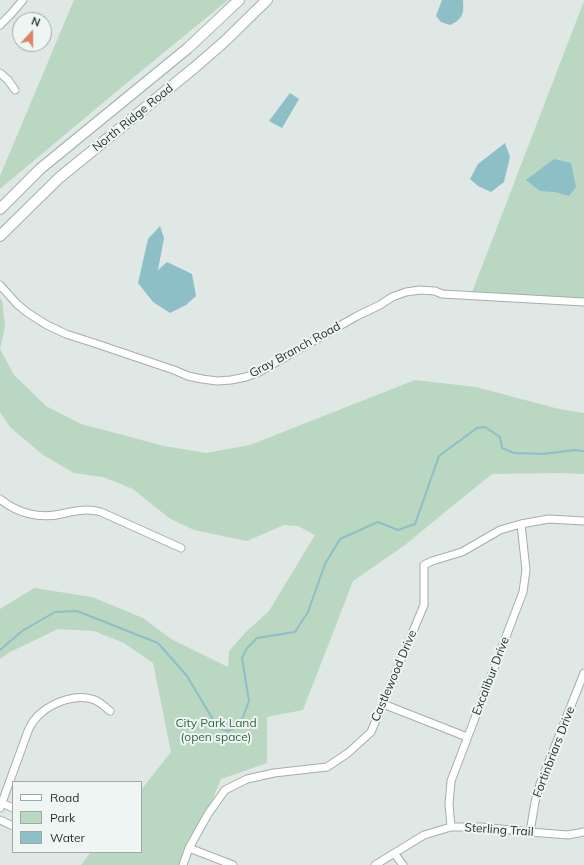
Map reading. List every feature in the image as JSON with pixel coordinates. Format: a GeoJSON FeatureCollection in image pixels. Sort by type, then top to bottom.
{"type":"FeatureCollection","features":[{"type":"Feature","properties":{"kind":"main road","name":"North Ridge Road"},"geometry":{"type":"LineString","coordinates":[[0,209],[40,169],[188,48],[239,0]]}},
{"type":"Feature","properties":{"kind":"main road","name":"North Ridge Road"},"geometry":{"type":"LineString","coordinates":[[0,236],[59,178],[194,68],[224,42],[267,0]]}},
{"type":"Feature","properties":{"kind":"street"},"geometry":{"type":"LineString","coordinates":[[0,25],[23,0]]}},
{"type":"Feature","properties":{"kind":"street"},"geometry":{"type":"LineString","coordinates":[[0,73],[8,80],[14,90]]}},
{"type":"Feature","properties":{"kind":"street","name":"Gray Branch Road"},"geometry":{"type":"LineString","coordinates":[[0,285],[17,304],[28,313],[47,325],[66,334],[94,342],[188,376],[217,381],[246,377],[259,372],[357,316],[380,305],[392,297],[406,292],[420,290],[442,294],[584,302]]}},
{"type":"Feature","properties":{"kind":"street"},"geometry":{"type":"LineString","coordinates":[[1,503],[22,512],[41,516],[54,516],[84,510],[101,512],[181,548]]}},
{"type":"Feature","properties":{"kind":"street"},"geometry":{"type":"LineString","coordinates":[[521,524],[549,519],[584,521]]}},
{"type":"Feature","properties":{"kind":"street","name":"Castlewood Drive"},"geometry":{"type":"LineString","coordinates":[[183,865],[208,814],[225,790],[247,779],[274,773],[327,767],[348,753],[371,732],[424,606],[424,566],[432,561],[462,552],[500,530],[521,524]]}},
{"type":"Feature","properties":{"kind":"street","name":"Excalibur Drive"},"geometry":{"type":"LineString","coordinates":[[452,827],[449,804],[451,781],[523,592],[526,570],[521,524]]}},
{"type":"Feature","properties":{"kind":"street","name":"Fortinbriars Drive"},"geometry":{"type":"LineString","coordinates":[[530,832],[535,802],[540,784],[584,673]]}},
{"type":"Feature","properties":{"kind":"street"},"geometry":{"type":"LineString","coordinates":[[12,808],[1,806],[28,731],[32,723],[40,714],[58,703],[70,699],[82,698],[94,699],[110,711]]}},
{"type":"Feature","properties":{"kind":"street"},"geometry":{"type":"LineString","coordinates":[[383,704],[467,737]]}},
{"type":"Feature","properties":{"kind":"street"},"geometry":{"type":"LineString","coordinates":[[0,820],[12,826]]}},
{"type":"Feature","properties":{"kind":"street","name":"Sterling Trail"},"geometry":{"type":"LineString","coordinates":[[375,865],[424,835],[452,827],[481,827],[568,835],[584,832]]}},
{"type":"Feature","properties":{"kind":"street"},"geometry":{"type":"LineString","coordinates":[[190,848],[232,865]]}},
{"type":"Feature","properties":{"kind":"street"},"geometry":{"type":"LineString","coordinates":[[394,853],[403,865]]}},
{"type":"Feature","properties":{"kind":"green space"},"geometry":{"type":"Polygon","coordinates":[[[74,0],[228,0],[0,189],[0,176],[74,0]]]}},
{"type":"Feature","properties":{"kind":"green space"},"geometry":{"type":"Polygon","coordinates":[[[584,1],[584,299],[471,295],[584,1]]]}},
{"type":"Feature","properties":{"kind":"green space"},"geometry":{"type":"Polygon","coordinates":[[[0,298],[2,300],[5,326],[0,349],[0,298]]]}},
{"type":"Feature","properties":{"kind":"green space","name":"City Park Land (open space)"},"geometry":{"type":"Polygon","coordinates":[[[0,349],[14,375],[46,406],[81,424],[164,446],[206,453],[250,445],[415,380],[476,387],[559,409],[584,413],[584,474],[492,474],[405,545],[353,581],[303,710],[267,717],[267,763],[221,779],[185,865],[81,865],[90,853],[142,853],[142,789],[171,752],[153,663],[124,643],[94,631],[58,629],[10,652],[0,659],[0,609],[34,588],[92,597],[143,618],[171,639],[228,667],[229,651],[245,633],[269,611],[315,535],[298,526],[284,525],[247,541],[194,530],[169,518],[133,489],[103,477],[74,473],[43,455],[10,427],[0,412],[0,349]]]}},
{"type":"Feature","properties":{"kind":"water"},"geometry":{"type":"Polygon","coordinates":[[[442,0],[463,0],[463,12],[458,21],[450,25],[441,22],[436,16],[442,0]]]}},
{"type":"Feature","properties":{"kind":"water"},"geometry":{"type":"Polygon","coordinates":[[[290,93],[299,99],[282,128],[269,121],[290,93]]]}},
{"type":"Feature","properties":{"kind":"water"},"geometry":{"type":"Polygon","coordinates":[[[505,143],[510,157],[504,182],[491,192],[478,186],[470,179],[478,164],[505,143]]]}},
{"type":"Feature","properties":{"kind":"water"},"geometry":{"type":"Polygon","coordinates":[[[554,159],[571,163],[576,187],[569,196],[555,192],[540,191],[526,180],[554,159]]]}},
{"type":"Feature","properties":{"kind":"water"},"geometry":{"type":"Polygon","coordinates":[[[160,226],[164,238],[158,270],[167,262],[192,274],[196,296],[186,305],[170,313],[153,302],[138,283],[148,239],[160,226]]]}},
{"type":"Feature","properties":{"kind":"waterway"},"geometry":{"type":"LineString","coordinates":[[0,650],[22,631],[55,612],[77,611],[158,643],[187,676],[218,728],[228,731],[236,727],[243,717],[249,701],[242,658],[247,648],[257,638],[295,632],[308,612],[325,564],[340,539],[378,522],[398,530],[415,524],[439,456],[477,428],[485,427],[500,437],[502,448],[514,453],[543,454],[574,450],[584,451]]}}]}
